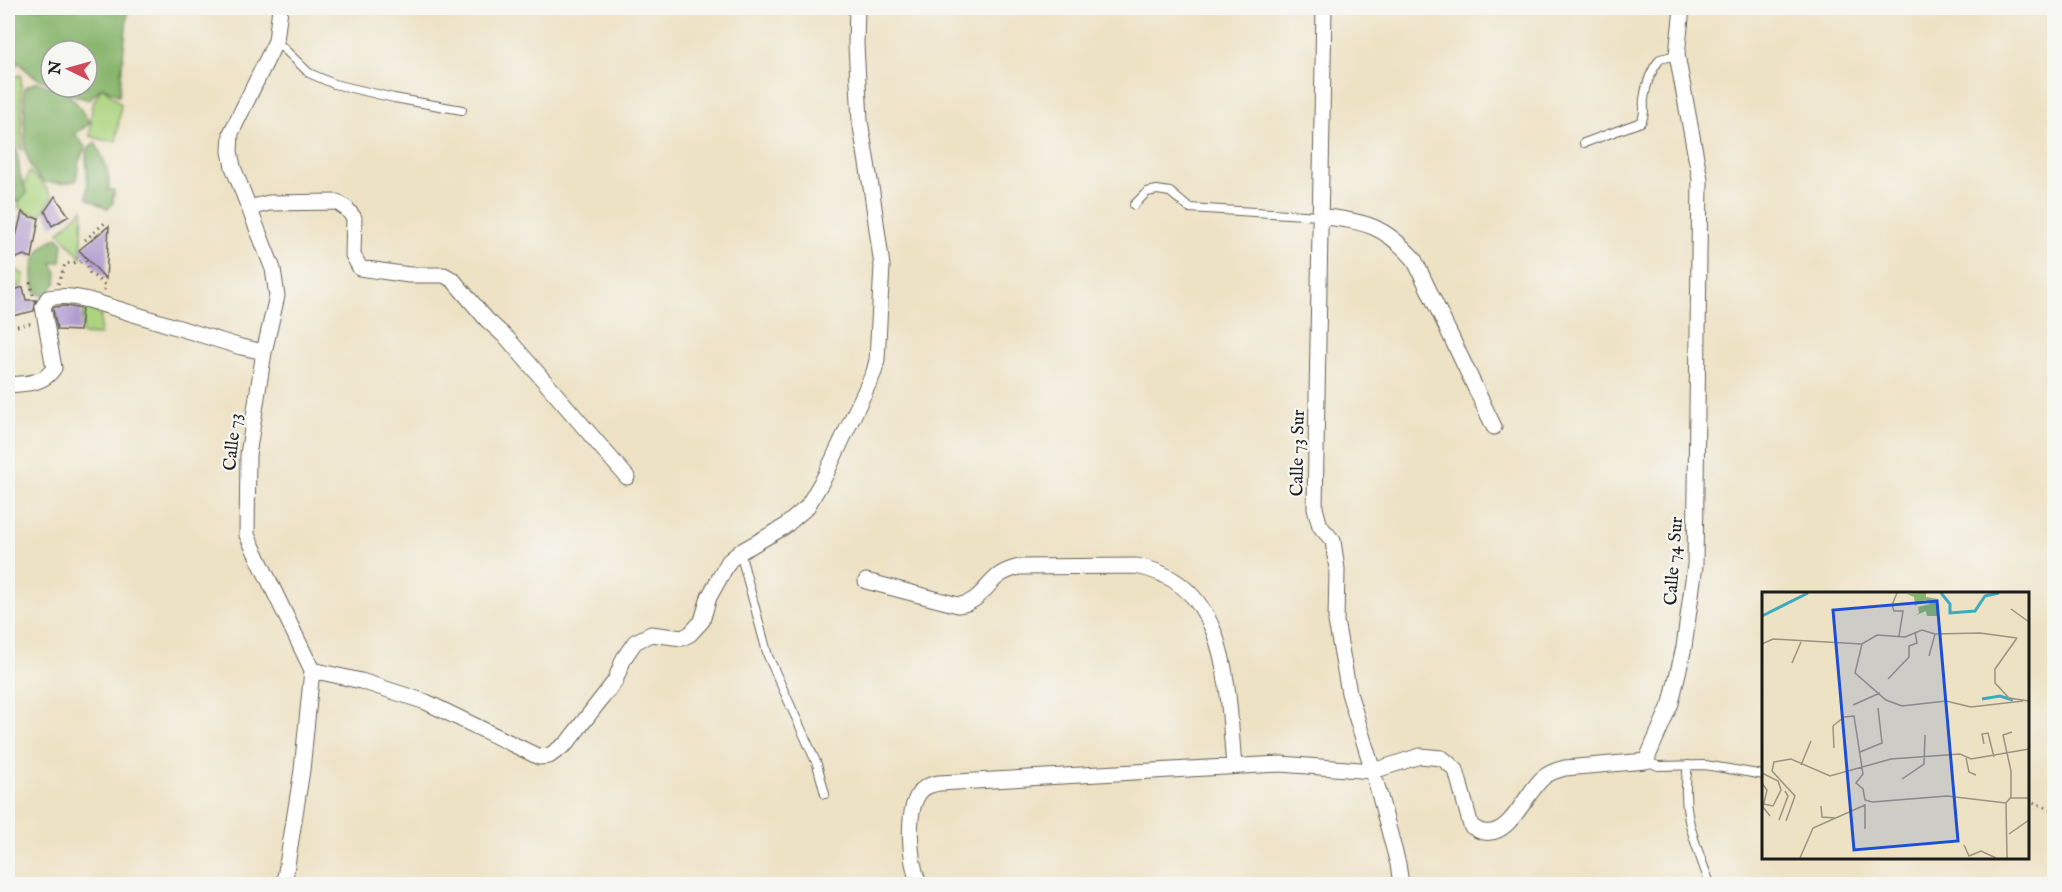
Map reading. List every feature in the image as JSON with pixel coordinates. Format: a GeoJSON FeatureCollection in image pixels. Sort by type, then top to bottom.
{"type":"FeatureCollection","features":[{"type":"Feature","properties":{"kind":"street","name":"Calle 73"},"geometry":{"type":"LineString","coordinates":[[280,8],[276,41],[231,133],[230,151],[233,167],[273,269],[277,296],[264,352],[248,455],[247,535],[312,670]]}},
{"type":"Feature","properties":{"kind":"street"},"geometry":{"type":"LineString","coordinates":[[284,885],[302,770],[312,670],[361,681],[426,702],[539,757],[549,756],[567,743],[615,681],[624,658],[635,642],[651,634],[682,638],[690,633],[702,621],[709,597],[729,561],[740,552],[784,527],[807,507],[825,476],[874,372],[877,360],[882,266],[873,193],[860,121],[856,44],[857,8]]}},
{"type":"Feature","properties":{"kind":"street","name":"Calle 73 Sur"},"geometry":{"type":"LineString","coordinates":[[1324,8],[1315,508],[1320,526],[1333,541],[1337,569],[1336,621],[1349,693],[1373,771],[1398,864],[1401,885]]}},
{"type":"Feature","properties":{"kind":"street","name":"Calle 74 Sur"},"geometry":{"type":"LineString","coordinates":[[1646,761],[1671,704],[1684,646],[1695,565],[1700,179],[1677,55],[1682,8]]}},
{"type":"Feature","properties":{"kind":"street"},"geometry":{"type":"LineString","coordinates":[[249,207],[269,203],[337,202],[354,218],[353,255],[360,268],[409,275],[444,275],[453,280],[487,320],[508,339],[627,477]]}},
{"type":"Feature","properties":{"kind":"street"},"geometry":{"type":"LineString","coordinates":[[1320,216],[1360,222],[1381,230],[1397,241],[1414,259],[1494,427]]}},
{"type":"Feature","properties":{"kind":"street"},"geometry":{"type":"LineString","coordinates":[[8,385],[43,380],[54,368],[43,307],[48,298],[56,296],[74,296],[264,352]]}},
{"type":"Feature","properties":{"kind":"street"},"geometry":{"type":"LineString","coordinates":[[866,581],[958,605],[966,605],[975,600],[997,577],[1019,567],[1136,566],[1170,577],[1190,592],[1205,613],[1216,635],[1225,668],[1234,766]]}},
{"type":"Feature","properties":{"kind":"street"},"geometry":{"type":"LineString","coordinates":[[919,885],[914,872],[911,818],[913,805],[929,785],[952,781],[1281,764],[1373,771],[1420,756],[1442,758],[1456,770],[1472,826],[1483,832],[1497,831],[1510,820],[1542,778],[1553,771],[1646,761]]}},
{"type":"Feature","properties":{"kind":"lane"},"geometry":{"type":"LineString","coordinates":[[276,41],[309,73],[334,84],[462,110]]}},
{"type":"Feature","properties":{"kind":"lane"},"geometry":{"type":"LineString","coordinates":[[1584,143],[1641,122],[1644,118],[1644,99],[1650,75],[1660,59],[1677,55]]}},
{"type":"Feature","properties":{"kind":"lane"},"geometry":{"type":"LineString","coordinates":[[1134,205],[1148,192],[1157,190],[1170,192],[1189,208],[1320,216]]}},
{"type":"Feature","properties":{"kind":"lane"},"geometry":{"type":"LineString","coordinates":[[740,552],[768,656],[817,764],[825,794]]}},
{"type":"Feature","properties":{"kind":"lane"},"geometry":{"type":"LineString","coordinates":[[1646,761],[1658,766],[1705,765],[1762,775]]}},
{"type":"Feature","properties":{"kind":"lane"},"geometry":{"type":"LineString","coordinates":[[1688,765],[1685,781],[1685,807],[1710,885]]}},
{"type":"Feature","properties":{"kind":"path"},"geometry":{"type":"LineString","coordinates":[[85,240],[106,221]]}},
{"type":"Feature","properties":{"kind":"path"},"geometry":{"type":"LineString","coordinates":[[56,296],[58,278],[65,264],[86,261],[90,273],[105,285],[104,305]]}},
{"type":"Feature","properties":{"kind":"path"},"geometry":{"type":"LineString","coordinates":[[17,327],[39,321]]}},
{"type":"Feature","properties":{"kind":"path"},"geometry":{"type":"LineString","coordinates":[[2029,800],[2055,811]]}},
{"type":"Feature","properties":{"kind":"green space"},"geometry":{"type":"Polygon","coordinates":[[[8,8],[128,8],[119,96],[102,87],[99,90],[99,39],[39,39],[39,79],[19,62],[8,74],[8,8]]]}},
{"type":"Feature","properties":{"kind":"green space"},"geometry":{"type":"Polygon","coordinates":[[[21,75],[22,150],[8,137],[8,78],[21,75]]]}},
{"type":"Feature","properties":{"kind":"green space"},"geometry":{"type":"Polygon","coordinates":[[[36,82],[39,83],[39,99],[72,99],[90,123],[75,134],[85,147],[79,161],[76,181],[43,182],[32,169],[25,150],[24,88],[36,82]]]}},
{"type":"Feature","properties":{"kind":"green space"},"geometry":{"type":"Polygon","coordinates":[[[102,87],[121,104],[116,141],[90,136],[92,105],[95,99],[99,99],[102,87]]]}},
{"type":"Feature","properties":{"kind":"green space"},"geometry":{"type":"Polygon","coordinates":[[[8,142],[17,150],[20,175],[27,194],[17,202],[8,203],[8,142]]]}},
{"type":"Feature","properties":{"kind":"green space"},"geometry":{"type":"Polygon","coordinates":[[[95,142],[107,172],[108,190],[114,190],[113,202],[108,209],[87,198],[86,151],[95,142]]]}},
{"type":"Feature","properties":{"kind":"green space"},"geometry":{"type":"Polygon","coordinates":[[[29,171],[52,196],[41,216],[18,207],[29,171]]]}},
{"type":"Feature","properties":{"kind":"green space"},"geometry":{"type":"Polygon","coordinates":[[[83,209],[81,258],[59,232],[83,209]]]}},
{"type":"Feature","properties":{"kind":"green space"},"geometry":{"type":"Polygon","coordinates":[[[57,237],[63,243],[61,262],[52,263],[57,273],[56,283],[51,288],[50,294],[43,296],[35,292],[33,267],[42,247],[57,237]]]}},
{"type":"Feature","properties":{"kind":"green space"},"geometry":{"type":"Polygon","coordinates":[[[11,266],[24,275],[23,285],[8,289],[8,268],[11,266]]]}},
{"type":"Feature","properties":{"kind":"green space"},"geometry":{"type":"Polygon","coordinates":[[[87,305],[101,315],[100,335],[82,334],[83,315],[87,305]]]}},
{"type":"Feature","properties":{"kind":"building"},"geometry":{"type":"Polygon","coordinates":[[[55,196],[69,216],[52,226],[45,211],[55,196]]]}},
{"type":"Feature","properties":{"kind":"building"},"geometry":{"type":"Polygon","coordinates":[[[22,212],[30,217],[39,218],[32,258],[24,255],[10,261],[22,212]]]}},
{"type":"Feature","properties":{"kind":"building"},"geometry":{"type":"Polygon","coordinates":[[[109,226],[106,279],[79,250],[109,226]]]}},
{"type":"Feature","properties":{"kind":"building"},"geometry":{"type":"Polygon","coordinates":[[[23,287],[26,300],[36,300],[34,311],[8,317],[8,292],[23,287]]]}},
{"type":"Feature","properties":{"kind":"building"},"geometry":{"type":"Polygon","coordinates":[[[66,306],[82,309],[80,331],[57,330],[53,309],[66,306]]]}}]}
